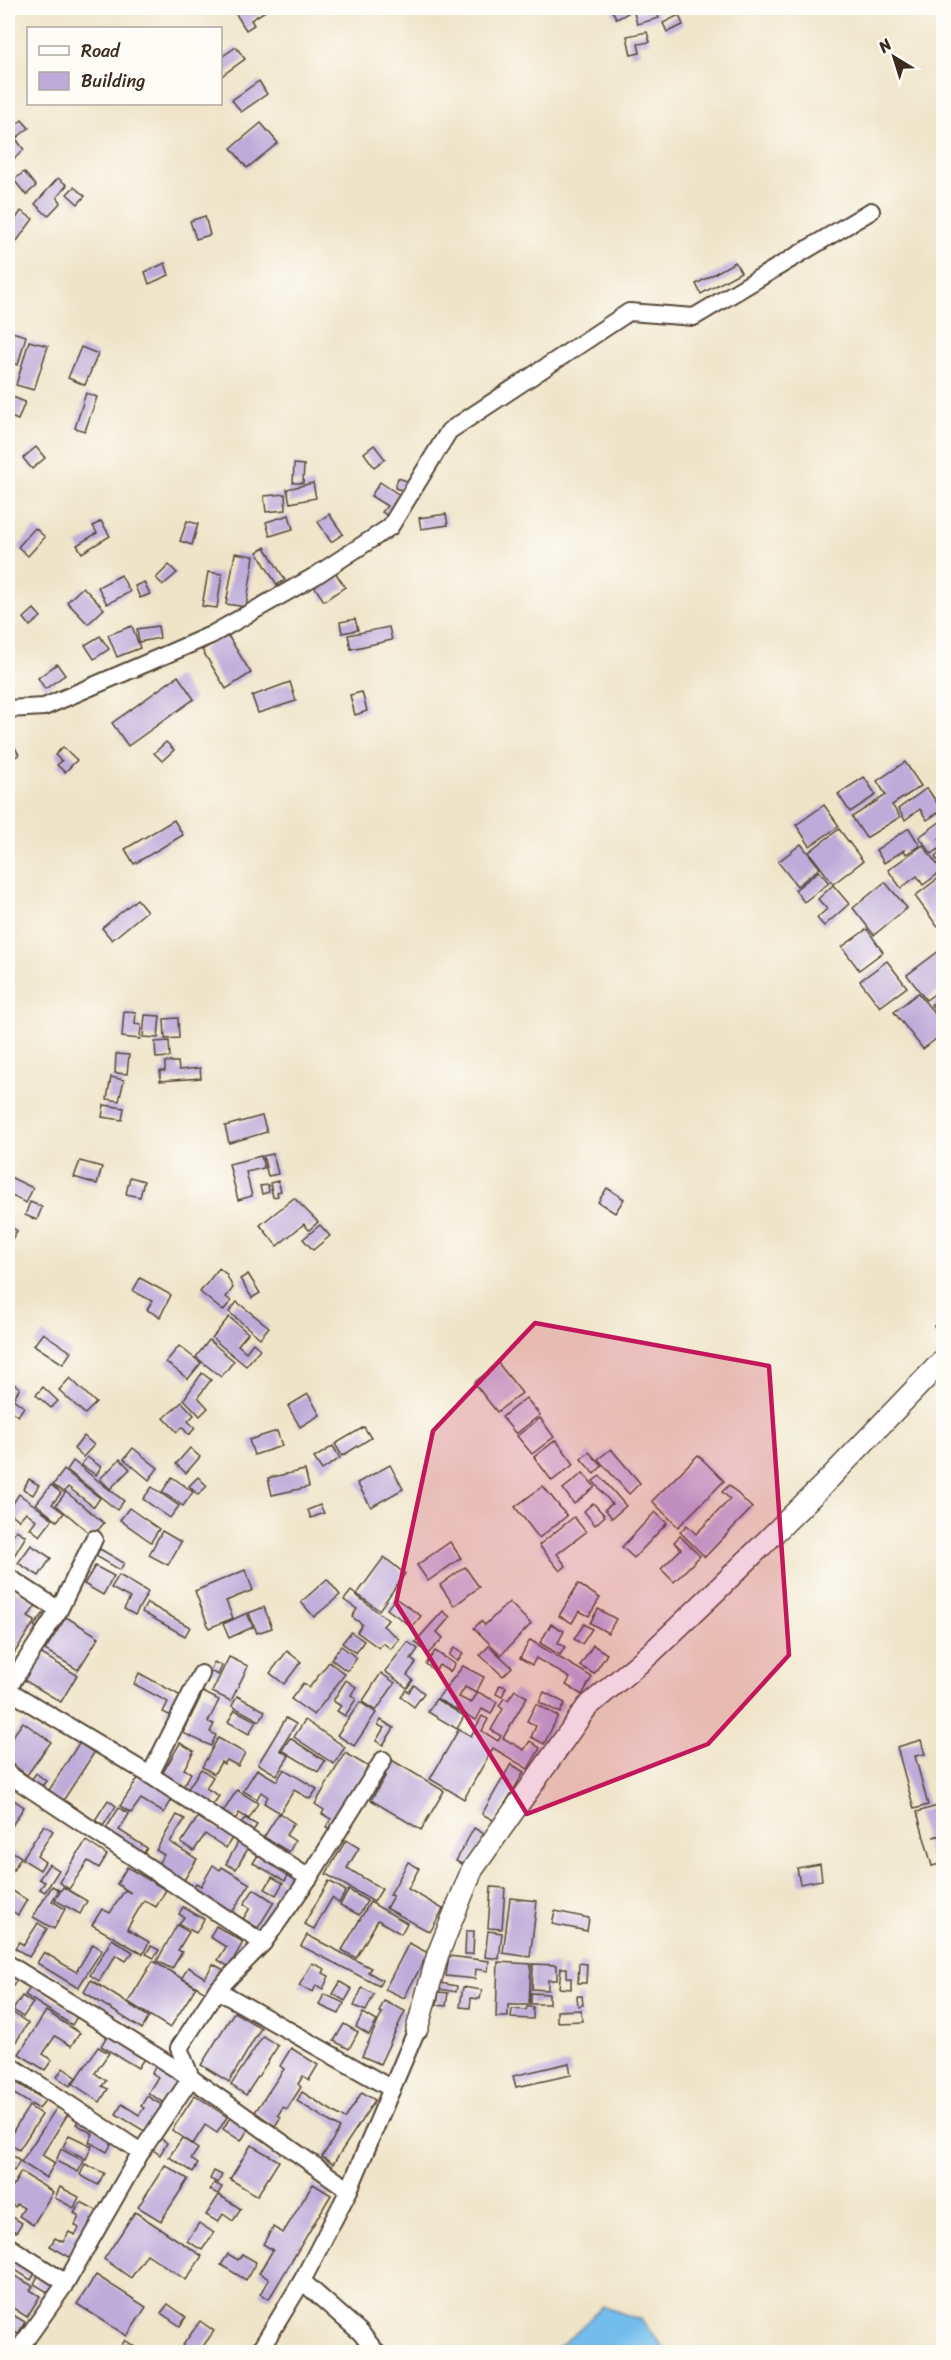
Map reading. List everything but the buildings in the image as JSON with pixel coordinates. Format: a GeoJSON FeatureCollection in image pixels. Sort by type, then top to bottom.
{"type":"FeatureCollection","features":[{"type":"Feature","properties":{"kind":"street"},"geometry":{"type":"LineString","coordinates":[[8,709],[44,707],[159,658],[211,635],[315,576],[390,527],[449,431],[629,312],[694,317],[872,211]]}},
{"type":"Feature","properties":{"kind":"street"},"geometry":{"type":"LineString","coordinates":[[259,2352],[302,2281],[349,2190],[417,2029],[438,1954],[472,1870],[587,1707],[651,1653],[716,1591],[825,1483],[944,1359]]}},
{"type":"Feature","properties":{"kind":"street"},"geometry":{"type":"LineString","coordinates":[[94,1539],[59,1610],[8,1689],[150,1775],[309,1878]]}},
{"type":"Feature","properties":{"kind":"street"},"geometry":{"type":"LineString","coordinates":[[8,1577],[59,1610]]}},
{"type":"Feature","properties":{"kind":"street"},"geometry":{"type":"LineString","coordinates":[[150,1775],[201,1674]]}},
{"type":"Feature","properties":{"kind":"street"},"geometry":{"type":"LineString","coordinates":[[191,2078],[179,2048],[217,1990],[263,1943],[309,1878],[383,1760]]}},
{"type":"Feature","properties":{"kind":"street"},"geometry":{"type":"LineString","coordinates":[[8,1774],[263,1943]]}},
{"type":"Feature","properties":{"kind":"street"},"geometry":{"type":"LineString","coordinates":[[8,1964],[191,2078],[349,2190]]}},
{"type":"Feature","properties":{"kind":"street"},"geometry":{"type":"LineString","coordinates":[[217,1990],[392,2089]]}},
{"type":"Feature","properties":{"kind":"street"},"geometry":{"type":"LineString","coordinates":[[8,2064],[141,2152]]}},
{"type":"Feature","properties":{"kind":"street"},"geometry":{"type":"LineString","coordinates":[[17,2352],[66,2283],[141,2152],[191,2078]]}},
{"type":"Feature","properties":{"kind":"street"},"geometry":{"type":"LineString","coordinates":[[8,2246],[66,2283]]}},
{"type":"Feature","properties":{"kind":"street"},"geometry":{"type":"LineString","coordinates":[[302,2281],[361,2333],[376,2352]]}},
{"type":"Feature","properties":{"kind":"highlighted area"},"geometry":{"type":"Polygon","coordinates":[[[535,1323],[769,1366],[789,1655],[708,1744],[527,1814],[396,1603],[433,1431],[535,1323]]]}},
{"type":"Feature","properties":{"kind":"water"},"geometry":{"type":"Polygon","coordinates":[[[602,2306],[641,2320],[667,2352],[552,2352],[578,2331],[602,2306]]]}}]}
